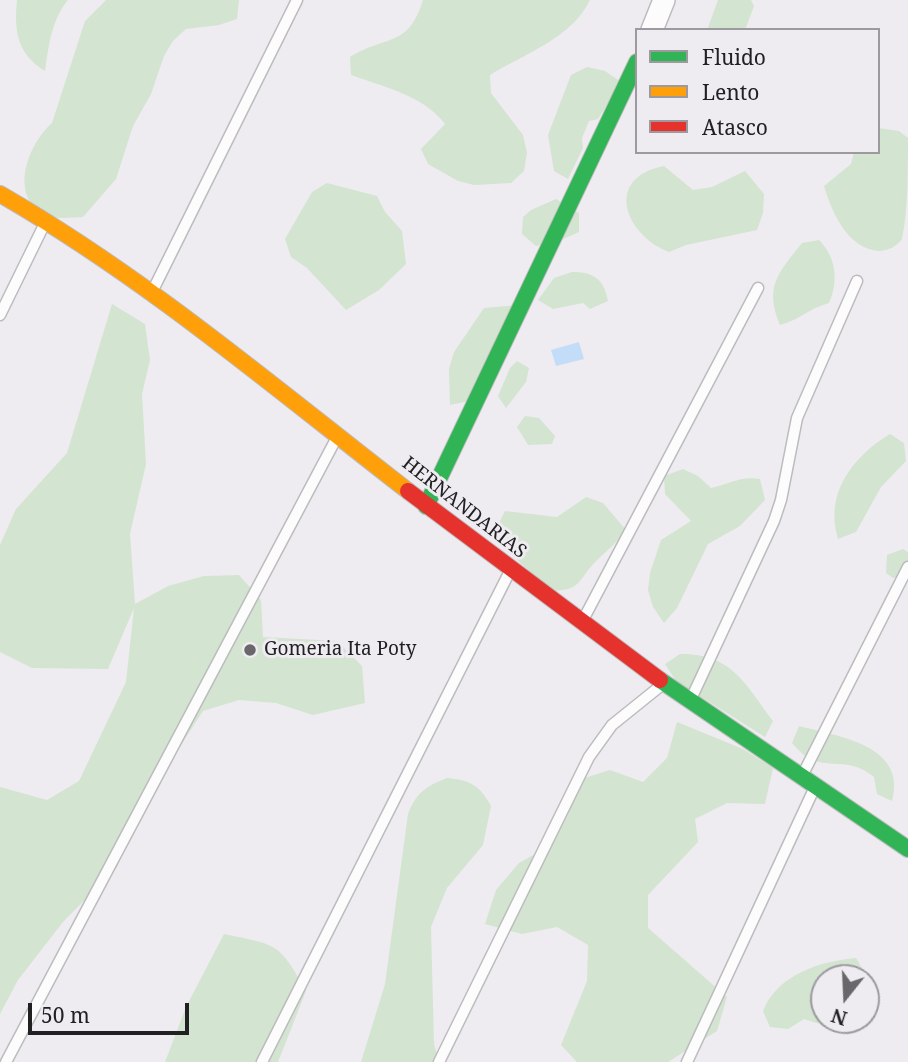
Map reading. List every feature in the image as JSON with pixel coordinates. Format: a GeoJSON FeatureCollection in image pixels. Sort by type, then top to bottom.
{"type":"FeatureCollection","features":[{"type":"Feature","properties":{"kind":"street"},"geometry":{"type":"LineString","coordinates":[[653,28],[664,0]]}},
{"type":"Feature","properties":{"kind":"street"},"geometry":{"type":"LineString","coordinates":[[426,506],[635,66]]}},
{"type":"Feature","properties":{"kind":"street","name":"HERNANDARIAS"},"geometry":{"type":"LineString","coordinates":[[0,194],[46,221],[152,292],[510,570],[664,682],[908,849]]}},
{"type":"Feature","properties":{"kind":"lane"},"geometry":{"type":"LineString","coordinates":[[152,292],[297,0]]}},
{"type":"Feature","properties":{"kind":"lane"},"geometry":{"type":"LineString","coordinates":[[0,315],[46,221]]}},
{"type":"Feature","properties":{"kind":"lane"},"geometry":{"type":"LineString","coordinates":[[690,700],[774,521],[781,500],[797,418],[857,281]]}},
{"type":"Feature","properties":{"kind":"lane"},"geometry":{"type":"LineString","coordinates":[[582,623],[758,288]]}},
{"type":"Feature","properties":{"kind":"lane"},"geometry":{"type":"LineString","coordinates":[[6,1062],[337,436]]}},
{"type":"Feature","properties":{"kind":"lane"},"geometry":{"type":"LineString","coordinates":[[802,776],[908,567]]}},
{"type":"Feature","properties":{"kind":"lane"},"geometry":{"type":"LineString","coordinates":[[262,1062],[510,570]]}},
{"type":"Feature","properties":{"kind":"lane"},"geometry":{"type":"LineString","coordinates":[[439,1062],[589,757],[612,725],[655,693],[664,682]]}},
{"type":"Feature","properties":{"kind":"lane"},"geometry":{"type":"LineString","coordinates":[[687,1062],[816,786]]}},
{"type":"Feature","properties":{"kind":"green space"},"geometry":{"type":"Polygon","coordinates":[[[17,0],[68,0],[54,25],[45,71],[28,57],[19,41],[17,0]]]}},
{"type":"Feature","properties":{"kind":"green space"},"geometry":{"type":"Polygon","coordinates":[[[106,0],[239,0],[237,19],[219,25],[186,29],[173,41],[164,56],[151,94],[133,126],[116,179],[83,217],[49,217],[34,206],[27,196],[25,183],[29,156],[43,132],[52,123],[85,21],[106,0]]]}},
{"type":"Feature","properties":{"kind":"green space"},"geometry":{"type":"Polygon","coordinates":[[[423,0],[590,0],[572,25],[559,35],[490,75],[491,93],[523,135],[527,153],[524,171],[511,183],[474,185],[458,181],[428,164],[421,149],[445,124],[436,114],[414,99],[351,75],[350,57],[403,33],[411,26],[423,0]]]}},
{"type":"Feature","properties":{"kind":"green space"},"geometry":{"type":"Polygon","coordinates":[[[718,0],[751,0],[754,6],[746,28],[708,28],[718,0]]]}},
{"type":"Feature","properties":{"kind":"green space"},"geometry":{"type":"Polygon","coordinates":[[[587,67],[605,71],[621,82],[598,119],[589,121],[582,138],[583,148],[568,179],[554,171],[548,135],[571,75],[587,67]]]}},
{"type":"Feature","properties":{"kind":"green space"},"geometry":{"type":"Polygon","coordinates":[[[880,128],[899,131],[908,138],[904,228],[902,239],[892,248],[879,251],[858,244],[837,218],[824,186],[851,164],[854,154],[880,154],[880,128]]]}},
{"type":"Feature","properties":{"kind":"green space"},"geometry":{"type":"Polygon","coordinates":[[[664,166],[693,190],[712,187],[745,171],[764,194],[763,213],[757,230],[686,245],[669,252],[654,244],[641,233],[632,220],[627,207],[627,194],[633,182],[645,172],[664,166]]]}},
{"type":"Feature","properties":{"kind":"green space"},"geometry":{"type":"Polygon","coordinates":[[[327,183],[377,196],[385,212],[402,231],[406,264],[379,290],[346,310],[307,268],[291,257],[285,239],[312,192],[327,183]]]}},
{"type":"Feature","properties":{"kind":"green space"},"geometry":{"type":"Polygon","coordinates":[[[556,199],[579,213],[579,232],[536,246],[522,234],[523,217],[531,210],[556,199]]]}},
{"type":"Feature","properties":{"kind":"green space"},"geometry":{"type":"Polygon","coordinates":[[[819,240],[829,254],[834,270],[834,286],[829,303],[780,325],[773,300],[780,272],[802,243],[819,240]]]}},
{"type":"Feature","properties":{"kind":"green space"},"geometry":{"type":"Polygon","coordinates":[[[572,272],[586,273],[597,278],[604,287],[608,301],[590,309],[583,303],[553,309],[538,300],[554,278],[572,272]]]}},
{"type":"Feature","properties":{"kind":"green space"},"geometry":{"type":"Polygon","coordinates":[[[112,304],[145,324],[150,360],[142,394],[146,464],[130,534],[135,604],[168,586],[204,576],[239,575],[261,600],[263,637],[337,641],[362,666],[365,703],[313,715],[276,703],[239,700],[203,711],[144,802],[117,867],[63,922],[18,980],[0,1014],[0,787],[47,800],[79,781],[126,682],[134,608],[108,669],[32,668],[0,652],[0,545],[16,509],[67,453],[112,304]]]}},
{"type":"Feature","properties":{"kind":"green space"},"geometry":{"type":"Polygon","coordinates":[[[519,305],[469,401],[450,405],[449,369],[454,352],[484,308],[519,305]]]}},
{"type":"Feature","properties":{"kind":"green space"},"geometry":{"type":"Polygon","coordinates":[[[517,361],[529,368],[526,382],[506,408],[498,396],[510,368],[517,361]]]}},
{"type":"Feature","properties":{"kind":"green space"},"geometry":{"type":"Polygon","coordinates":[[[525,416],[539,418],[555,436],[552,444],[528,445],[517,427],[525,416]]]}},
{"type":"Feature","properties":{"kind":"green space"},"geometry":{"type":"Polygon","coordinates":[[[890,434],[904,443],[906,461],[881,487],[856,532],[838,539],[835,507],[844,478],[864,454],[890,434]]]}},
{"type":"Feature","properties":{"kind":"green space"},"geometry":{"type":"Polygon","coordinates":[[[683,469],[698,476],[711,488],[741,479],[760,479],[765,500],[740,526],[708,544],[677,608],[664,623],[653,607],[648,590],[650,573],[661,540],[691,521],[665,494],[664,476],[683,469]]]}},
{"type":"Feature","properties":{"kind":"green space"},"geometry":{"type":"Polygon","coordinates":[[[586,497],[603,503],[626,530],[577,584],[568,589],[551,591],[500,544],[497,527],[505,511],[557,517],[586,497]]]}},
{"type":"Feature","properties":{"kind":"green space"},"geometry":{"type":"Polygon","coordinates":[[[903,549],[908,552],[908,575],[893,578],[886,573],[887,555],[903,549]]]}},
{"type":"Feature","properties":{"kind":"green space"},"geometry":{"type":"Polygon","coordinates":[[[680,654],[713,659],[736,674],[773,721],[765,737],[676,681],[665,664],[680,654]]]}},
{"type":"Feature","properties":{"kind":"green space"},"geometry":{"type":"Polygon","coordinates":[[[677,722],[743,749],[773,768],[765,804],[727,803],[695,819],[698,842],[648,895],[648,928],[727,997],[717,1031],[668,1062],[577,1062],[561,1045],[587,981],[588,945],[557,927],[522,934],[485,924],[496,890],[519,863],[551,845],[568,815],[575,781],[610,770],[643,782],[667,758],[677,722]]]}},
{"type":"Feature","properties":{"kind":"green space"},"geometry":{"type":"Polygon","coordinates":[[[799,726],[849,739],[880,755],[890,767],[894,782],[892,801],[877,794],[874,777],[863,770],[823,763],[803,754],[792,743],[799,726]]]}},
{"type":"Feature","properties":{"kind":"green space"},"geometry":{"type":"Polygon","coordinates":[[[447,778],[474,785],[491,806],[483,845],[447,888],[431,927],[434,1044],[439,1062],[361,1062],[385,984],[408,814],[423,791],[447,778]]]}},
{"type":"Feature","properties":{"kind":"green space"},"geometry":{"type":"Polygon","coordinates":[[[224,934],[275,948],[289,963],[306,991],[278,1062],[165,1062],[186,1007],[224,934]]]}},
{"type":"Feature","properties":{"kind":"green space"},"geometry":{"type":"Polygon","coordinates":[[[856,958],[860,964],[822,964],[828,962],[856,958]]]}},
{"type":"Feature","properties":{"kind":"green space"},"geometry":{"type":"Polygon","coordinates":[[[810,969],[810,1021],[804,1019],[788,1029],[770,1027],[763,1011],[778,988],[810,969]]]}},
{"type":"Feature","properties":{"kind":"water"},"geometry":{"type":"Polygon","coordinates":[[[579,342],[584,359],[556,366],[551,350],[579,342]]]}},
{"type":"Feature","properties":{"kind":"traffic: fast"},"geometry":{"type":"LineString","coordinates":[[426,506],[635,66]]}},
{"type":"Feature","properties":{"kind":"traffic: fast"},"geometry":{"type":"LineString","coordinates":[[660,680],[908,849]]}},
{"type":"Feature","properties":{"kind":"traffic: slow"},"geometry":{"type":"LineString","coordinates":[[0,194],[107,261],[209,335],[408,491]]}},
{"type":"Feature","properties":{"kind":"traffic: jam"},"geometry":{"type":"LineString","coordinates":[[408,491],[660,680]]}},
{"type":"Feature","properties":{"kind":"place","name":"Gomeria Ita Poty"},"geometry":{"type":"Point","coordinates":[250,650]}}]}
